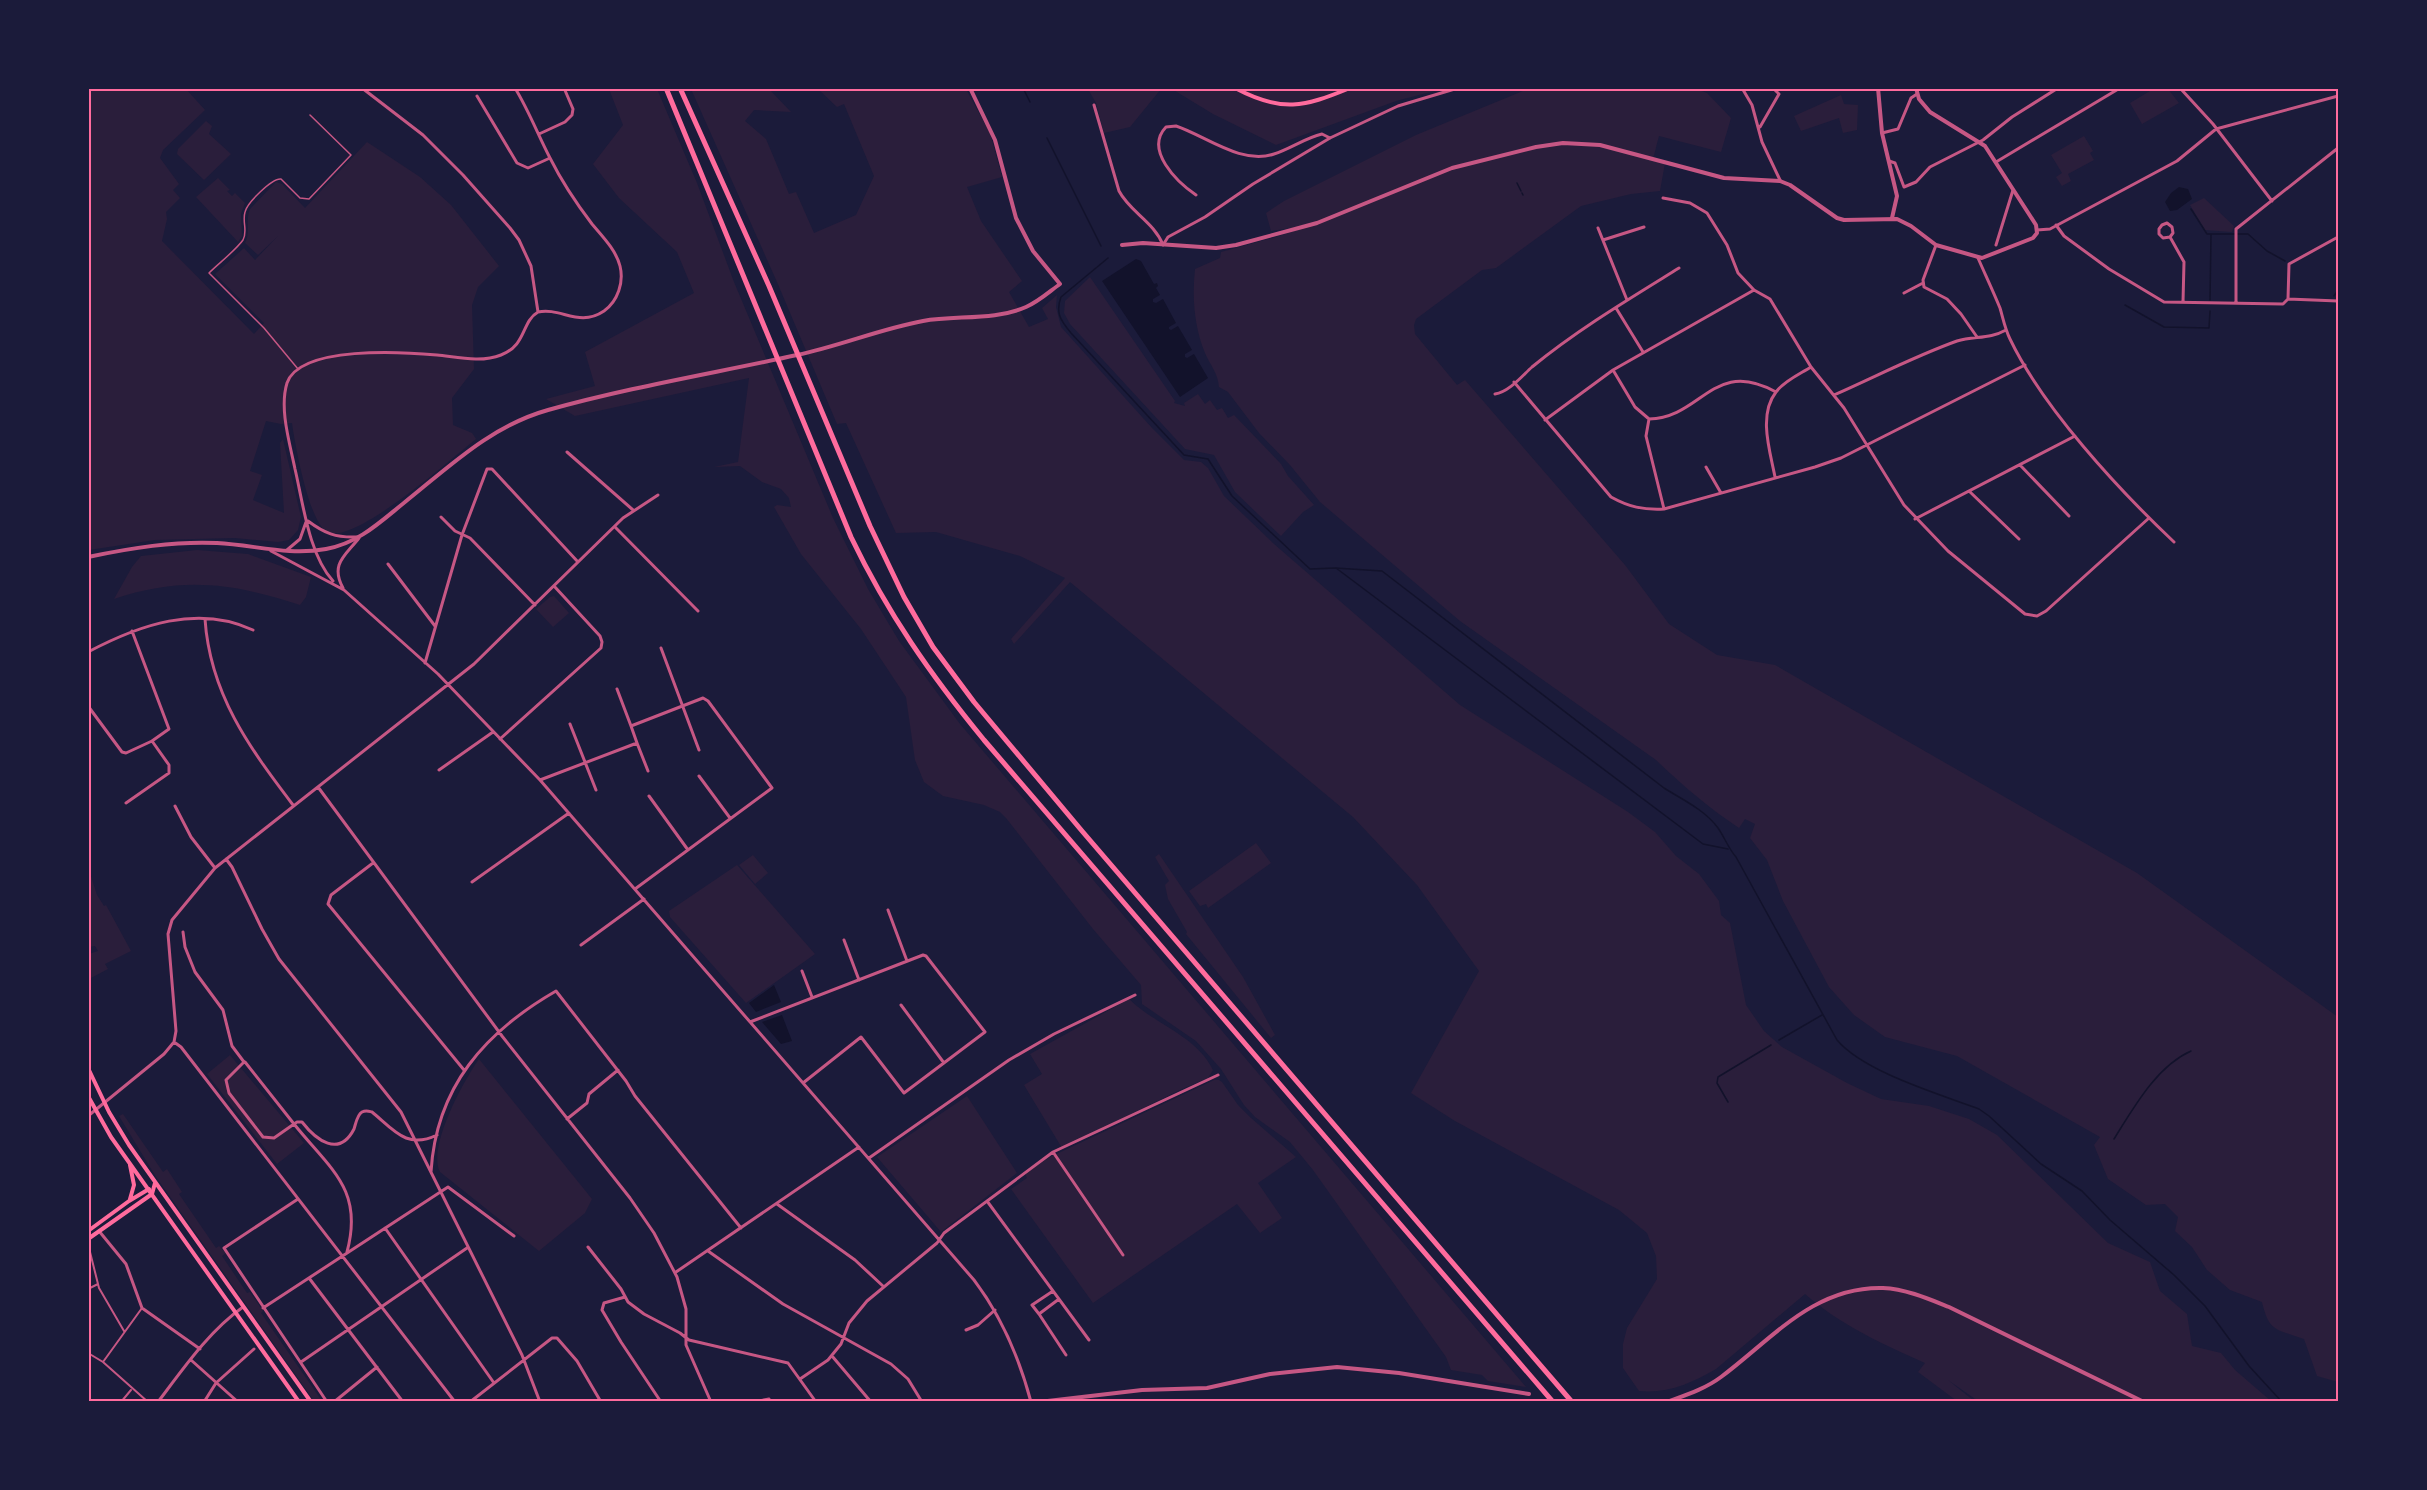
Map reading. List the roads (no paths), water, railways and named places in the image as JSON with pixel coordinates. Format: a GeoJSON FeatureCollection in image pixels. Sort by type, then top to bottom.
{"type":"FeatureCollection","features":[{"type":"Feature","properties":{"kind":"highway"},"geometry":{"type":"LineString","coordinates":[[666,88],[742,279],[851,537],[879,593],[902,631],[950,699],[1553,1401]]}},
{"type":"Feature","properties":{"kind":"highway"},"geometry":{"type":"LineString","coordinates":[[680,88],[769,286],[844,467],[904,597],[933,647],[960,684],[1194,964],[1572,1401]]}},
{"type":"Feature","properties":{"kind":"main road"},"geometry":{"type":"LineString","coordinates":[[1235,88],[1272,104],[1295,106],[1319,101],[1350,88]]}},
{"type":"Feature","properties":{"kind":"main road"},"geometry":{"type":"LineString","coordinates":[[88,1068],[105,1104],[129,1145],[311,1401]]}},
{"type":"Feature","properties":{"kind":"main road"},"geometry":{"type":"LineString","coordinates":[[88,1096],[129,1162],[152,1191],[299,1401]]}},
{"type":"Feature","properties":{"kind":"main road"},"geometry":{"type":"LineString","coordinates":[[129,1162],[134,1185],[129,1201]]}},
{"type":"Feature","properties":{"kind":"main road"},"geometry":{"type":"LineString","coordinates":[[88,1242],[152,1191],[154,1182]]}},
{"type":"Feature","properties":{"kind":"main road"},"geometry":{"type":"LineString","coordinates":[[88,1231],[129,1201],[152,1191],[163,1195]]}},
{"type":"Feature","properties":{"kind":"street"},"geometry":{"type":"LineString","coordinates":[[362,88],[423,135],[463,175],[510,228],[519,240],[531,266],[538,312]]}},
{"type":"Feature","properties":{"kind":"street"},"geometry":{"type":"LineString","coordinates":[[335,584],[326,572],[316,550],[306,520],[289,440],[285,411],[287,385],[291,375],[305,363],[324,358],[366,354],[412,353],[481,359],[499,356],[513,349],[531,318],[538,312],[545,310],[582,318],[593,316],[611,305],[620,286],[621,274],[616,255],[578,206],[550,158],[515,88]]}},
{"type":"Feature","properties":{"kind":"street"},"geometry":{"type":"LineString","coordinates":[[539,134],[565,122],[572,116],[573,109],[564,88]]}},
{"type":"Feature","properties":{"kind":"street"},"geometry":{"type":"LineString","coordinates":[[88,557],[152,545],[191,543],[220,543],[284,552],[316,550],[344,544],[370,532],[486,437],[519,420],[590,399],[798,355],[923,321],[1013,312],[1034,303],[1060,284],[1033,251],[1016,218],[995,140],[970,88]]}},
{"type":"Feature","properties":{"kind":"street"},"geometry":{"type":"LineString","coordinates":[[1163,245],[1168,237],[1191,226],[1253,184],[1330,138],[1398,106],[1458,88]]}},
{"type":"Feature","properties":{"kind":"street"},"geometry":{"type":"LineString","coordinates":[[1742,88],[1752,105],[1770,161],[1780,181]]}},
{"type":"Feature","properties":{"kind":"street"},"geometry":{"type":"LineString","coordinates":[[1759,129],[1779,94],[1773,88]]}},
{"type":"Feature","properties":{"kind":"street"},"geometry":{"type":"LineString","coordinates":[[1878,88],[1882,133],[1896,196],[1892,218]]}},
{"type":"Feature","properties":{"kind":"street"},"geometry":{"type":"LineString","coordinates":[[1916,88],[1923,105],[1935,116],[1979,142],[1996,162],[2037,230]]}},
{"type":"Feature","properties":{"kind":"street"},"geometry":{"type":"LineString","coordinates":[[1889,161],[1894,163],[1902,184],[1906,186],[1916,182],[1930,167],[1979,142],[2058,88]]}},
{"type":"Feature","properties":{"kind":"street"},"geometry":{"type":"LineString","coordinates":[[1996,162],[2120,88]]}},
{"type":"Feature","properties":{"kind":"street"},"geometry":{"type":"LineString","coordinates":[[2181,88],[2272,202]]}},
{"type":"Feature","properties":{"kind":"street"},"geometry":{"type":"LineString","coordinates":[[1882,133],[1898,129],[1911,98],[1917,94]]}},
{"type":"Feature","properties":{"kind":"street"},"geometry":{"type":"LineString","coordinates":[[477,96],[517,163],[528,168],[550,158]]}},
{"type":"Feature","properties":{"kind":"street"},"geometry":{"type":"LineString","coordinates":[[2037,230],[2045,230],[2056,225],[2177,161],[2216,129],[2338,96]]}},
{"type":"Feature","properties":{"kind":"street"},"geometry":{"type":"LineString","coordinates":[[1094,105],[1119,191],[1127,203],[1154,229],[1163,245]]}},
{"type":"Feature","properties":{"kind":"street"},"geometry":{"type":"LineString","coordinates":[[1196,195],[1176,178],[1161,156],[1158,146],[1160,138],[1166,127],[1170,125],[1235,152],[1260,158],[1312,136],[1322,134],[1330,138]]}},
{"type":"Feature","properties":{"kind":"street"},"geometry":{"type":"LineString","coordinates":[[1122,245],[1216,248],[1236,245],[1317,223],[1452,168],[1551,144],[1579,143],[1600,145],[1724,178],[1780,181],[1799,191],[1837,218],[1892,218],[1911,226],[1936,245],[1978,258],[1987,258],[2030,240],[2037,230]]}},
{"type":"Feature","properties":{"kind":"street"},"geometry":{"type":"LineString","coordinates":[[2236,303],[2236,230],[2338,148]]}},
{"type":"Feature","properties":{"kind":"street"},"geometry":{"type":"LineString","coordinates":[[1996,245],[2013,190]]}},
{"type":"Feature","properties":{"kind":"street"},"geometry":{"type":"LineString","coordinates":[[1663,198],[1690,203],[1707,213],[1727,245],[1735,268],[1754,290],[1770,298],[1811,367],[1834,395],[1893,489],[1915,519],[1973,573],[2012,605],[2031,616],[2046,611],[2149,518]]}},
{"type":"Feature","properties":{"kind":"street"},"geometry":{"type":"LineString","coordinates":[[2167,223],[2172,227],[2173,233],[2169,237],[2163,238],[2159,234],[2159,229],[2167,223]]}},
{"type":"Feature","properties":{"kind":"street"},"geometry":{"type":"LineString","coordinates":[[2056,225],[2068,240],[2120,276],[2164,302],[2283,304],[2288,299],[2289,264],[2338,237]]}},
{"type":"Feature","properties":{"kind":"street"},"geometry":{"type":"LineString","coordinates":[[1603,240],[1628,230],[1644,227]]}},
{"type":"Feature","properties":{"kind":"street"},"geometry":{"type":"LineString","coordinates":[[1598,228],[1627,300]]}},
{"type":"Feature","properties":{"kind":"street"},"geometry":{"type":"LineString","coordinates":[[2169,237],[2184,262],[2183,302]]}},
{"type":"Feature","properties":{"kind":"street"},"geometry":{"type":"LineString","coordinates":[[1904,292],[1923,283],[1936,245]]}},
{"type":"Feature","properties":{"kind":"street"},"geometry":{"type":"LineString","coordinates":[[1978,258],[1992,289],[2006,330],[2025,365],[2075,436],[2149,518],[2174,542]]}},
{"type":"Feature","properties":{"kind":"street"},"geometry":{"type":"LineString","coordinates":[[1495,394],[1501,393],[1564,341],[1679,268]]}},
{"type":"Feature","properties":{"kind":"street"},"geometry":{"type":"LineString","coordinates":[[1923,283],[1927,289],[1947,299],[1977,337]]}},
{"type":"Feature","properties":{"kind":"street"},"geometry":{"type":"LineString","coordinates":[[1545,420],[1613,370],[1754,290]]}},
{"type":"Feature","properties":{"kind":"street"},"geometry":{"type":"LineString","coordinates":[[2288,299],[2338,301]]}},
{"type":"Feature","properties":{"kind":"street"},"geometry":{"type":"LineString","coordinates":[[1616,308],[1643,352]]}},
{"type":"Feature","properties":{"kind":"street"},"geometry":{"type":"LineString","coordinates":[[1834,395],[1949,345],[1977,337],[1987,338],[2006,330]]}},
{"type":"Feature","properties":{"kind":"street"},"geometry":{"type":"LineString","coordinates":[[1514,382],[1611,497],[1626,506],[1647,510],[1664,509],[1815,467],[1867,445],[2025,365]]}},
{"type":"Feature","properties":{"kind":"street"},"geometry":{"type":"LineString","coordinates":[[1775,477],[1767,421],[1769,408],[1776,392],[1811,367]]}},
{"type":"Feature","properties":{"kind":"street"},"geometry":{"type":"LineString","coordinates":[[1613,370],[1635,407],[1649,419]]}},
{"type":"Feature","properties":{"kind":"street"},"geometry":{"type":"LineString","coordinates":[[1649,419],[1667,416],[1733,381],[1755,381],[1776,392]]}},
{"type":"Feature","properties":{"kind":"street"},"geometry":{"type":"LineString","coordinates":[[1649,419],[1646,436],[1664,509]]}},
{"type":"Feature","properties":{"kind":"street"},"geometry":{"type":"LineString","coordinates":[[1915,519],[2075,436]]}},
{"type":"Feature","properties":{"kind":"street"},"geometry":{"type":"LineString","coordinates":[[567,452],[633,510]]}},
{"type":"Feature","properties":{"kind":"street"},"geometry":{"type":"LineString","coordinates":[[2020,465],[2069,516]]}},
{"type":"Feature","properties":{"kind":"street"},"geometry":{"type":"LineString","coordinates":[[1706,467],[1721,493]]}},
{"type":"Feature","properties":{"kind":"street"},"geometry":{"type":"LineString","coordinates":[[425,663],[462,535],[484,471],[492,469],[578,562]]}},
{"type":"Feature","properties":{"kind":"street"},"geometry":{"type":"LineString","coordinates":[[1969,491],[2019,540]]}},
{"type":"Feature","properties":{"kind":"street"},"geometry":{"type":"LineString","coordinates":[[88,1116],[164,1054],[174,1042],[176,1031],[168,934],[172,920],[215,868],[474,664],[615,526],[633,510],[658,495]]}},
{"type":"Feature","properties":{"kind":"street"},"geometry":{"type":"LineString","coordinates":[[441,517],[455,531],[470,538],[535,605]]}},
{"type":"Feature","properties":{"kind":"street"},"geometry":{"type":"LineString","coordinates":[[306,520],[327,534],[360,537]]}},
{"type":"Feature","properties":{"kind":"street"},"geometry":{"type":"LineString","coordinates":[[284,552],[300,539],[306,520]]}},
{"type":"Feature","properties":{"kind":"street"},"geometry":{"type":"LineString","coordinates":[[615,526],[698,611]]}},
{"type":"Feature","properties":{"kind":"street"},"geometry":{"type":"LineString","coordinates":[[344,590],[337,567],[360,537]]}},
{"type":"Feature","properties":{"kind":"street"},"geometry":{"type":"LineString","coordinates":[[270,550],[344,590],[448,684],[540,780],[974,1280],[995,1310],[1013,1347],[1031,1401]]}},
{"type":"Feature","properties":{"kind":"street"},"geometry":{"type":"LineString","coordinates":[[388,564],[435,626]]}},
{"type":"Feature","properties":{"kind":"street"},"geometry":{"type":"LineString","coordinates":[[500,740],[601,648],[600,636],[554,586]]}},
{"type":"Feature","properties":{"kind":"street"},"geometry":{"type":"LineString","coordinates":[[205,619],[208,652],[233,717],[249,746],[293,805]]}},
{"type":"Feature","properties":{"kind":"street"},"geometry":{"type":"LineString","coordinates":[[88,652],[132,631],[164,622],[225,620],[253,630]]}},
{"type":"Feature","properties":{"kind":"street"},"geometry":{"type":"LineString","coordinates":[[88,706],[122,752],[131,752],[167,732],[169,725],[132,631]]}},
{"type":"Feature","properties":{"kind":"street"},"geometry":{"type":"LineString","coordinates":[[661,648],[699,750]]}},
{"type":"Feature","properties":{"kind":"street"},"geometry":{"type":"LineString","coordinates":[[617,689],[648,771]]}},
{"type":"Feature","properties":{"kind":"street"},"geometry":{"type":"LineString","coordinates":[[631,726],[703,698],[708,701],[772,788],[635,889]]}},
{"type":"Feature","properties":{"kind":"street"},"geometry":{"type":"LineString","coordinates":[[570,724],[596,790]]}},
{"type":"Feature","properties":{"kind":"street"},"geometry":{"type":"LineString","coordinates":[[439,770],[493,732]]}},
{"type":"Feature","properties":{"kind":"street"},"geometry":{"type":"LineString","coordinates":[[126,803],[169,773],[168,765],[153,741]]}},
{"type":"Feature","properties":{"kind":"street"},"geometry":{"type":"LineString","coordinates":[[540,780],[637,742]]}},
{"type":"Feature","properties":{"kind":"street"},"geometry":{"type":"LineString","coordinates":[[699,776],[731,818]]}},
{"type":"Feature","properties":{"kind":"street"},"geometry":{"type":"LineString","coordinates":[[318,787],[499,1031],[630,1198],[654,1233],[676,1272],[686,1309],[685,1339],[711,1401]]}},
{"type":"Feature","properties":{"kind":"street"},"geometry":{"type":"LineString","coordinates":[[649,796],[688,850]]}},
{"type":"Feature","properties":{"kind":"street"},"geometry":{"type":"LineString","coordinates":[[175,806],[191,837],[215,868]]}},
{"type":"Feature","properties":{"kind":"street"},"geometry":{"type":"LineString","coordinates":[[472,882],[569,813]]}},
{"type":"Feature","properties":{"kind":"street"},"geometry":{"type":"LineString","coordinates":[[226,859],[279,959],[398,1106],[524,1361],[540,1401]]}},
{"type":"Feature","properties":{"kind":"street"},"geometry":{"type":"LineString","coordinates":[[373,863],[331,895],[328,904],[464,1070]]}},
{"type":"Feature","properties":{"kind":"street"},"geometry":{"type":"LineString","coordinates":[[581,945],[644,899]]}},
{"type":"Feature","properties":{"kind":"street"},"geometry":{"type":"LineString","coordinates":[[888,910],[907,961]]}},
{"type":"Feature","properties":{"kind":"street"},"geometry":{"type":"LineString","coordinates":[[183,932],[185,947],[195,972],[223,1010],[232,1046],[337,1176],[346,1192],[353,1223],[347,1252]]}},
{"type":"Feature","properties":{"kind":"street"},"geometry":{"type":"LineString","coordinates":[[844,940],[859,980]]}},
{"type":"Feature","properties":{"kind":"street"},"geometry":{"type":"LineString","coordinates":[[750,1022],[907,961],[926,956],[984,1032],[904,1093],[861,1037],[803,1083]]}},
{"type":"Feature","properties":{"kind":"street"},"geometry":{"type":"LineString","coordinates":[[802,970],[812,997]]}},
{"type":"Feature","properties":{"kind":"street"},"geometry":{"type":"LineString","coordinates":[[431,1174],[437,1135],[446,1105],[464,1070],[482,1047],[499,1031],[531,1006],[556,991],[635,1096],[741,1228]]}},
{"type":"Feature","properties":{"kind":"street"},"geometry":{"type":"LineString","coordinates":[[869,1158],[1009,1060],[1135,995]]}},
{"type":"Feature","properties":{"kind":"street"},"geometry":{"type":"LineString","coordinates":[[901,1005],[944,1063]]}},
{"type":"Feature","properties":{"kind":"street"},"geometry":{"type":"LineString","coordinates":[[174,1042],[181,1047],[237,1118],[454,1401]]}},
{"type":"Feature","properties":{"kind":"street"},"geometry":{"type":"LineString","coordinates":[[244,1062],[230,1074],[226,1080],[226,1087],[260,1134],[269,1139],[280,1135],[297,1122],[302,1122],[321,1141],[337,1143],[348,1137],[359,1115],[367,1111],[372,1112],[395,1134],[414,1139],[437,1135]]}},
{"type":"Feature","properties":{"kind":"street"},"geometry":{"type":"LineString","coordinates":[[567,1119],[587,1103],[590,1094],[618,1071]]}},
{"type":"Feature","properties":{"kind":"street"},"geometry":{"type":"LineString","coordinates":[[800,1379],[823,1365],[832,1356],[856,1314],[884,1287],[987,1200],[1053,1152],[1218,1075]]}},
{"type":"Feature","properties":{"kind":"street"},"geometry":{"type":"LineString","coordinates":[[237,1118],[244,1113]]}},
{"type":"Feature","properties":{"kind":"street"},"geometry":{"type":"LineString","coordinates":[[676,1272],[859,1147]]}},
{"type":"Feature","properties":{"kind":"street"},"geometry":{"type":"LineString","coordinates":[[1053,1152],[1123,1255]]}},
{"type":"Feature","properties":{"kind":"street"},"geometry":{"type":"LineString","coordinates":[[263,1308],[448,1187],[514,1236]]}},
{"type":"Feature","properties":{"kind":"street"},"geometry":{"type":"LineString","coordinates":[[298,1199],[224,1248],[327,1401]]}},
{"type":"Feature","properties":{"kind":"street"},"geometry":{"type":"LineString","coordinates":[[987,1200],[1089,1340]]}},
{"type":"Feature","properties":{"kind":"street"},"geometry":{"type":"LineString","coordinates":[[777,1204],[855,1260],[884,1287]]}},
{"type":"Feature","properties":{"kind":"street"},"geometry":{"type":"LineString","coordinates":[[385,1228],[494,1383]]}},
{"type":"Feature","properties":{"kind":"street"},"geometry":{"type":"LineString","coordinates":[[99,1231],[126,1264],[142,1308],[200,1349]]}},
{"type":"Feature","properties":{"kind":"street"},"geometry":{"type":"LineString","coordinates":[[88,1242],[98,1284],[124,1331]]}},
{"type":"Feature","properties":{"kind":"street"},"geometry":{"type":"LineString","coordinates":[[588,1247],[628,1302],[644,1314],[680,1333],[685,1339],[782,1360],[792,1366],[816,1401]]}},
{"type":"Feature","properties":{"kind":"street"},"geometry":{"type":"LineString","coordinates":[[300,1362],[467,1248]]}},
{"type":"Feature","properties":{"kind":"street"},"geometry":{"type":"LineString","coordinates":[[708,1251],[783,1304],[900,1370],[922,1401]]}},
{"type":"Feature","properties":{"kind":"street"},"geometry":{"type":"LineString","coordinates":[[309,1278],[403,1401]]}},
{"type":"Feature","properties":{"kind":"street"},"geometry":{"type":"LineString","coordinates":[[88,1289],[98,1284]]}},
{"type":"Feature","properties":{"kind":"street"},"geometry":{"type":"LineString","coordinates":[[1667,1401],[1689,1394],[1720,1378],[1783,1325],[1816,1303],[1855,1290],[1883,1288],[1926,1298],[1949,1307],[2144,1401]]}},
{"type":"Feature","properties":{"kind":"street"},"geometry":{"type":"LineString","coordinates":[[1053,1291],[1032,1305],[1066,1354]]}},
{"type":"Feature","properties":{"kind":"street"},"geometry":{"type":"LineString","coordinates":[[625,1297],[604,1303],[602,1310],[661,1401]]}},
{"type":"Feature","properties":{"kind":"street"},"geometry":{"type":"LineString","coordinates":[[1039,1314],[1059,1299]]}},
{"type":"Feature","properties":{"kind":"street"},"geometry":{"type":"LineString","coordinates":[[158,1401],[200,1349],[243,1307]]}},
{"type":"Feature","properties":{"kind":"street"},"geometry":{"type":"LineString","coordinates":[[103,1362],[142,1308]]}},
{"type":"Feature","properties":{"kind":"street"},"geometry":{"type":"LineString","coordinates":[[966,1329],[978,1325],[995,1310]]}},
{"type":"Feature","properties":{"kind":"street"},"geometry":{"type":"LineString","coordinates":[[470,1401],[552,1338],[557,1338],[577,1361],[601,1401]]}},
{"type":"Feature","properties":{"kind":"street"},"geometry":{"type":"LineString","coordinates":[[204,1401],[216,1383],[254,1349]]}},
{"type":"Feature","properties":{"kind":"street"},"geometry":{"type":"LineString","coordinates":[[88,1353],[103,1362],[147,1401]]}},
{"type":"Feature","properties":{"kind":"street"},"geometry":{"type":"LineString","coordinates":[[832,1356],[871,1401]]}},
{"type":"Feature","properties":{"kind":"street"},"geometry":{"type":"LineString","coordinates":[[191,1360],[238,1401]]}},
{"type":"Feature","properties":{"kind":"street"},"geometry":{"type":"LineString","coordinates":[[334,1401],[377,1367]]}},
{"type":"Feature","properties":{"kind":"street"},"geometry":{"type":"LineString","coordinates":[[1039,1401],[1151,1390],[1207,1388],[1270,1374],[1337,1367],[1399,1373],[1529,1394]]}},
{"type":"Feature","properties":{"kind":"street"},"geometry":{"type":"LineString","coordinates":[[121,1401],[131,1389]]}},
{"type":"Feature","properties":{"kind":"street"},"geometry":{"type":"LineString","coordinates":[[753,1401],[770,1401]]}},
{"type":"Feature","properties":{"kind":"lane"},"geometry":{"type":"LineString","coordinates":[[298,369],[264,328],[209,273],[242,241],[245,233],[245,212],[248,205],[273,180],[281,179],[300,198],[309,199],[351,155],[310,115]]}},
{"type":"Feature","properties":{"kind":"waterway"},"geometry":{"type":"LineString","coordinates":[[1023,88],[1030,102]]}},
{"type":"Feature","properties":{"kind":"waterway"},"geometry":{"type":"LineString","coordinates":[[1047,138],[1101,246]]}},
{"type":"Feature","properties":{"kind":"waterway"},"geometry":{"type":"LineString","coordinates":[[1517,183],[1521,191]]}},
{"type":"Feature","properties":{"kind":"waterway"},"geometry":{"type":"LineString","coordinates":[[2191,209],[2207,234],[2248,234],[2267,251],[2285,261]]}},
{"type":"Feature","properties":{"kind":"waterway"},"geometry":{"type":"LineString","coordinates":[[2210,300],[2211,235]]}},
{"type":"Feature","properties":{"kind":"waterway"},"geometry":{"type":"LineString","coordinates":[[1108,258],[1061,297],[1060,316],[1071,333],[1184,455],[1208,459],[1232,496],[1310,569],[1382,571],[1664,788],[1707,816],[1718,828],[1736,857],[1837,1040],[1849,1052],[1883,1072],[1979,1109],[2041,1164],[2082,1191],[2110,1220],[2174,1275],[2205,1306],[2249,1366],[2282,1402]]}},
{"type":"Feature","properties":{"kind":"waterway"},"geometry":{"type":"LineString","coordinates":[[2334,296],[2338,290]]}},
{"type":"Feature","properties":{"kind":"waterway"},"geometry":{"type":"LineString","coordinates":[[2125,305],[2164,327],[2209,328],[2210,311]]}},
{"type":"Feature","properties":{"kind":"waterway"},"geometry":{"type":"LineString","coordinates":[[1336,568],[1703,844],[1728,849]]}},
{"type":"Feature","properties":{"kind":"waterway"},"geometry":{"type":"LineString","coordinates":[[1779,1040],[1822,1015]]}},
{"type":"Feature","properties":{"kind":"waterway"},"geometry":{"type":"LineString","coordinates":[[1728,1102],[1717,1083],[1718,1077],[1771,1045]]}},
{"type":"Feature","properties":{"kind":"waterway"},"geometry":{"type":"LineString","coordinates":[[2114,1139],[2138,1101],[2157,1077],[2167,1067],[2191,1051]]}}]}
